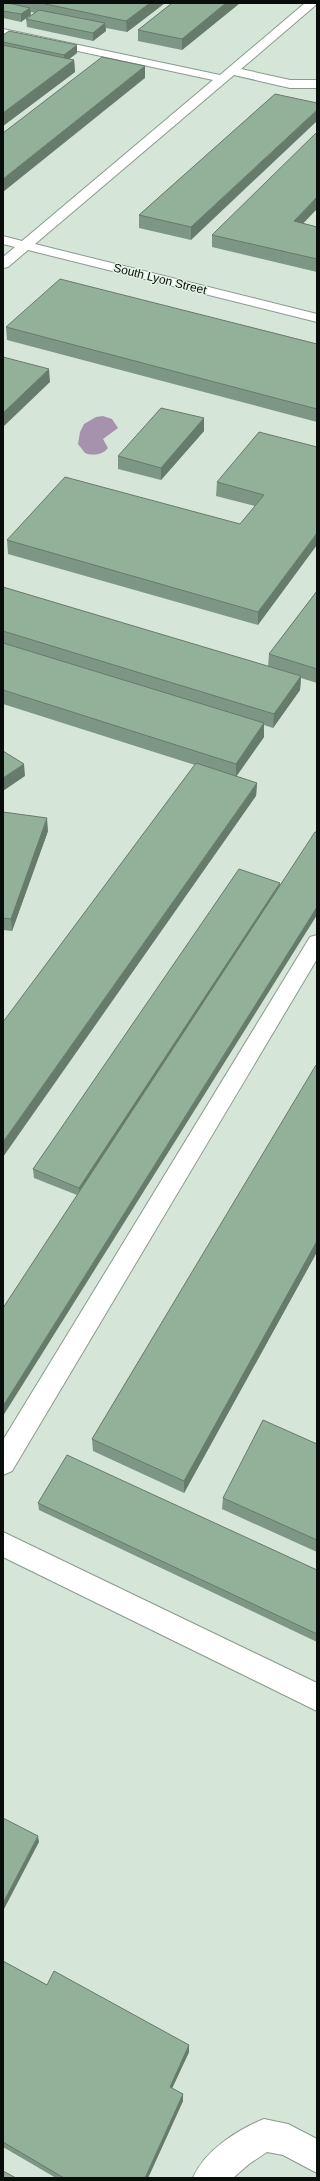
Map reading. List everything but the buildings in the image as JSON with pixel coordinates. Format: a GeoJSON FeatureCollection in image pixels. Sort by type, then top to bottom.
{"type":"FeatureCollection","features":[{"type":"Feature","properties":{"kind":"street"},"geometry":{"type":"LineString","coordinates":[[3,264],[27,246],[312,3]]}},
{"type":"Feature","properties":{"kind":"street"},"geometry":{"type":"LineString","coordinates":[[3,32],[227,75],[290,84],[317,84]]}},
{"type":"Feature","properties":{"kind":"street"},"geometry":{"type":"LineString","coordinates":[[290,84],[310,95]]}},
{"type":"Feature","properties":{"kind":"street","name":"South Lyon Street"},"geometry":{"type":"LineString","coordinates":[[3,240],[317,318]]}},
{"type":"Feature","properties":{"kind":"street"},"geometry":{"type":"LineString","coordinates":[[3,1463],[317,942]]}},
{"type":"Feature","properties":{"kind":"street"},"geometry":{"type":"LineString","coordinates":[[3,1544],[317,1697]]}},
{"type":"Feature","properties":{"kind":"street"},"geometry":{"type":"LineString","coordinates":[[209,2178],[237,2152],[264,2135],[288,2140],[317,2157]]}},
{"type":"Feature","properties":{"kind":"shaded area"},"geometry":{"type":"Polygon","coordinates":[[[103,416],[112,419],[118,428],[103,439],[108,448],[106,450],[97,454],[85,453],[78,444],[80,432],[84,424],[96,417],[103,416]]]}}]}
